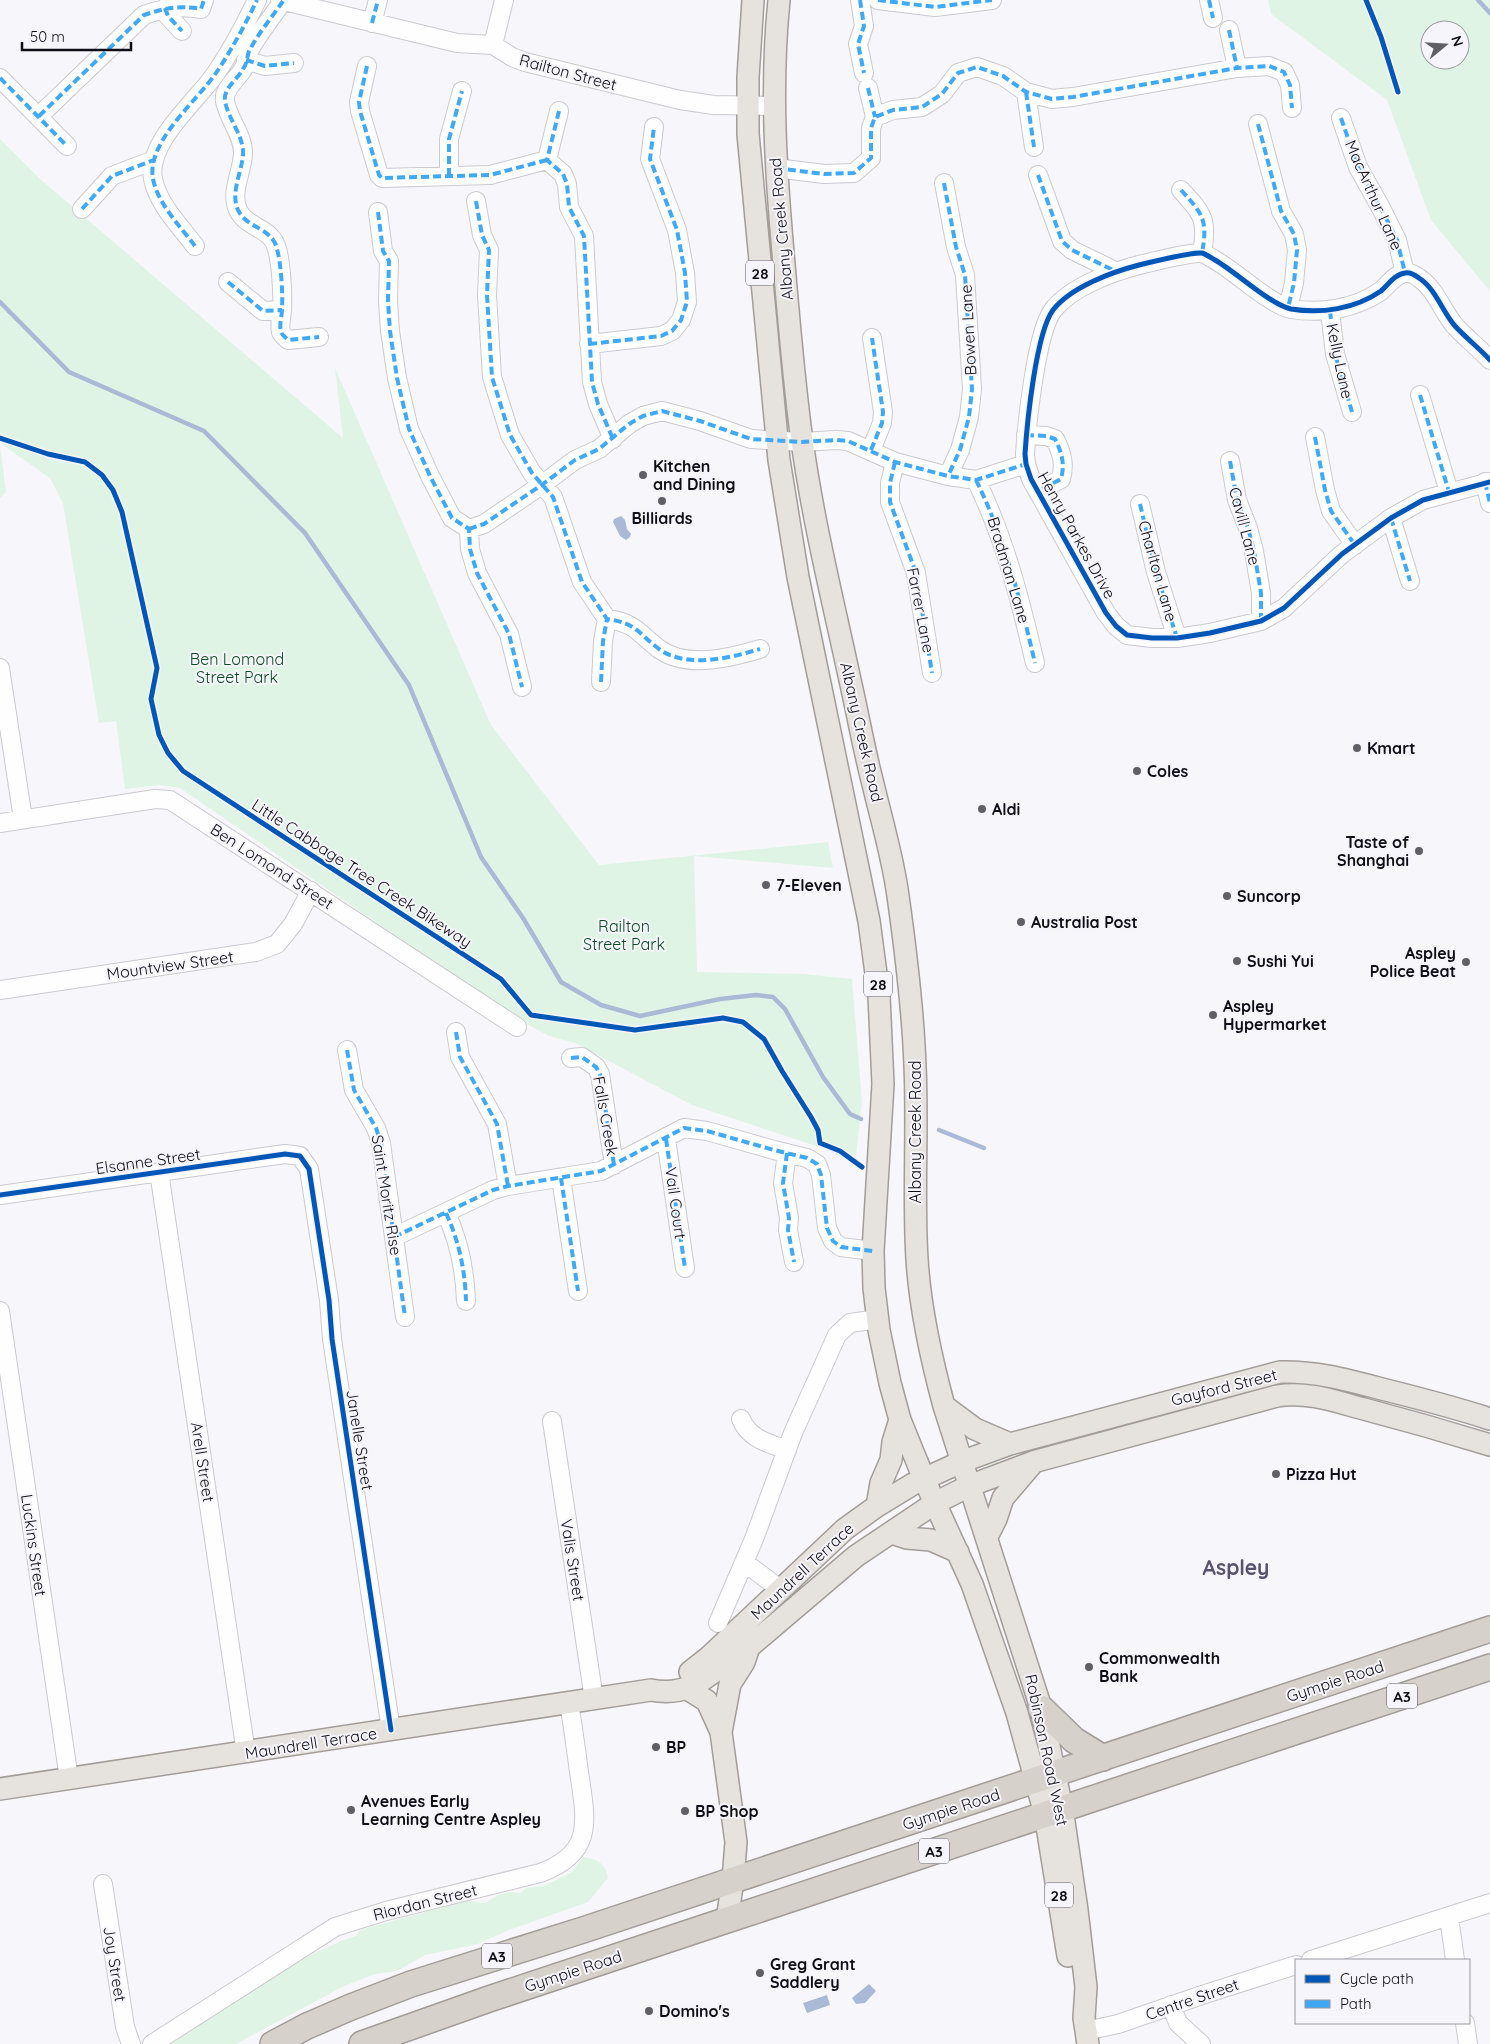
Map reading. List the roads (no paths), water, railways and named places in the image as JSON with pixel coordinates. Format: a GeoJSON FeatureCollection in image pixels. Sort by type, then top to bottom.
{"type":"FeatureCollection","features":[{"type":"Feature","properties":{"kind":"highway","name":"Gympie Road"},"geometry":{"type":"LineString","coordinates":[[273,2044],[307,2026],[411,1984],[733,1880],[1490,1629]]}},
{"type":"Feature","properties":{"kind":"highway","name":"Gympie Road"},"geometry":{"type":"LineString","coordinates":[[362,2044],[424,2021],[1490,1667]]}},
{"type":"Feature","properties":{"kind":"highway"},"geometry":{"type":"LineString","coordinates":[[1041,1708],[1074,1740],[1103,1758]]}},
{"type":"Feature","properties":{"kind":"highway"},"geometry":{"type":"LineString","coordinates":[[411,1984],[424,2021]]}},
{"type":"Feature","properties":{"kind":"main road","name":"Albany Creek Road"},"geometry":{"type":"LineString","coordinates":[[753,0],[749,41],[747,106],[750,167],[776,441],[795,560],[865,898],[877,974],[883,1070],[873,1251],[878,1319],[890,1382],[900,1420],[924,1479]]}},
{"type":"Feature","properties":{"kind":"main road","name":"Albany Creek Road"},"geometry":{"type":"LineString","coordinates":[[779,0],[773,106],[776,168],[789,323],[802,442],[872,782],[892,857],[909,976],[913,1022],[918,1271],[929,1345],[944,1406],[961,1462]]}},
{"type":"Feature","properties":{"kind":"main road","name":"Gayford Street"},"geometry":{"type":"LineString","coordinates":[[961,1462],[1010,1444],[1280,1372],[1302,1372],[1332,1376],[1459,1409],[1490,1419]]}},
{"type":"Feature","properties":{"kind":"main road","name":"Gayford Street"},"geometry":{"type":"LineString","coordinates":[[969,1486],[1033,1462],[1290,1394],[1325,1398],[1446,1431],[1490,1446]]}},
{"type":"Feature","properties":{"kind":"main road"},"geometry":{"type":"LineString","coordinates":[[944,1406],[975,1429],[1010,1444]]}},
{"type":"Feature","properties":{"kind":"main road"},"geometry":{"type":"LineString","coordinates":[[877,1506],[881,1484],[891,1460],[893,1442],[900,1420]]}},
{"type":"Feature","properties":{"kind":"main road","name":"Maundrell Terrace"},"geometry":{"type":"LineString","coordinates":[[651,1690],[664,1681],[680,1677],[698,1667],[837,1535],[877,1506],[924,1479],[961,1462]]}},
{"type":"Feature","properties":{"kind":"main road","name":"Robinson Road West"},"geometry":{"type":"LineString","coordinates":[[961,1462],[987,1536],[1041,1708],[1046,1777],[1053,1811],[1056,1871],[1074,1998],[1086,2031]]}},
{"type":"Feature","properties":{"kind":"main road"},"geometry":{"type":"LineString","coordinates":[[987,1536],[1003,1498],[1033,1462]]}},
{"type":"Feature","properties":{"kind":"main road","name":"Robinson Road West"},"geometry":{"type":"LineString","coordinates":[[924,1479],[972,1584],[1046,1777]]}},
{"type":"Feature","properties":{"kind":"main road","name":"Maundrell Terrace"},"geometry":{"type":"LineString","coordinates":[[0,1790],[651,1690],[666,1693],[686,1688],[704,1680],[736,1654],[749,1647],[856,1556],[935,1503],[969,1486]]}},
{"type":"Feature","properties":{"kind":"main road"},"geometry":{"type":"LineString","coordinates":[[892,1533],[907,1538],[931,1540],[958,1552]]}},
{"type":"Feature","properties":{"kind":"main road"},"geometry":{"type":"LineString","coordinates":[[721,1732],[730,1684],[744,1662],[749,1647]]}},
{"type":"Feature","properties":{"kind":"main road"},"geometry":{"type":"LineString","coordinates":[[686,1688],[707,1702],[721,1732],[736,1842],[727,1920]]}},
{"type":"Feature","properties":{"kind":"street"},"geometry":{"type":"LineString","coordinates":[[39,116],[144,15],[165,8],[184,6],[201,9],[204,0]]}},
{"type":"Feature","properties":{"kind":"street"},"geometry":{"type":"LineString","coordinates":[[195,246],[162,202],[153,178],[154,160],[161,143],[215,74],[257,0]]}},
{"type":"Feature","properties":{"kind":"street"},"geometry":{"type":"LineString","coordinates":[[282,0],[249,51],[244,69],[230,85],[224,98],[227,113],[240,137],[243,153],[236,190],[236,204],[239,212],[246,220],[267,232],[274,239],[278,250],[282,310],[279,323],[282,334],[288,340],[318,337]]}},
{"type":"Feature","properties":{"kind":"street","name":"Railton Street"},"geometry":{"type":"LineString","coordinates":[[282,0],[456,44],[493,45],[512,57],[525,62],[592,80],[680,100],[714,105],[773,106]]}},
{"type":"Feature","properties":{"kind":"street"},"geometry":{"type":"LineString","coordinates":[[372,23],[378,0]]}},
{"type":"Feature","properties":{"kind":"street"},"geometry":{"type":"LineString","coordinates":[[493,45],[504,0]]}},
{"type":"Feature","properties":{"kind":"street"},"geometry":{"type":"LineString","coordinates":[[776,168],[824,174],[854,173],[871,158],[871,128],[875,117],[858,44],[864,26],[860,0]]}},
{"type":"Feature","properties":{"kind":"street"},"geometry":{"type":"LineString","coordinates":[[878,0],[935,7],[992,0]]}},
{"type":"Feature","properties":{"kind":"street"},"geometry":{"type":"LineString","coordinates":[[1209,0],[1213,18]]}},
{"type":"Feature","properties":{"kind":"street"},"geometry":{"type":"LineString","coordinates":[[165,8],[168,16],[182,31]]}},
{"type":"Feature","properties":{"kind":"street"},"geometry":{"type":"LineString","coordinates":[[1229,30],[1237,68]]}},
{"type":"Feature","properties":{"kind":"street"},"geometry":{"type":"LineString","coordinates":[[246,60],[265,66],[294,62]]}},
{"type":"Feature","properties":{"kind":"street"},"geometry":{"type":"LineString","coordinates":[[367,66],[359,102],[378,175],[386,179],[490,175],[548,160]]}},
{"type":"Feature","properties":{"kind":"street"},"geometry":{"type":"LineString","coordinates":[[875,117],[892,110],[922,107],[942,94],[958,73],[977,67],[1003,76],[1026,92],[1052,99],[1073,98],[1237,68],[1269,66],[1284,72],[1290,86],[1292,108]]}},
{"type":"Feature","properties":{"kind":"street"},"geometry":{"type":"LineString","coordinates":[[0,78],[67,146]]}},
{"type":"Feature","properties":{"kind":"street"},"geometry":{"type":"LineString","coordinates":[[449,176],[449,139],[462,91]]}},
{"type":"Feature","properties":{"kind":"street"},"geometry":{"type":"LineString","coordinates":[[1026,92],[1034,147]]}},
{"type":"Feature","properties":{"kind":"street"},"geometry":{"type":"LineString","coordinates":[[548,160],[559,111]]}},
{"type":"Feature","properties":{"kind":"street","name":"MacArthur Lane"},"geometry":{"type":"LineString","coordinates":[[1341,118],[1358,167],[1397,240],[1405,273]]}},
{"type":"Feature","properties":{"kind":"street"},"geometry":{"type":"LineString","coordinates":[[1258,124],[1281,212],[1294,234],[1297,250],[1294,283],[1288,308]]}},
{"type":"Feature","properties":{"kind":"street"},"geometry":{"type":"LineString","coordinates":[[589,344],[661,336],[672,331],[681,320],[687,302],[685,273],[677,230],[650,159],[654,127]]}},
{"type":"Feature","properties":{"kind":"street"},"geometry":{"type":"LineString","coordinates":[[82,209],[112,176],[154,160]]}},
{"type":"Feature","properties":{"kind":"street"},"geometry":{"type":"LineString","coordinates":[[548,160],[563,174],[567,184],[569,207],[584,236],[592,382],[598,404],[613,439]]}},
{"type":"Feature","properties":{"kind":"street"},"geometry":{"type":"LineString","coordinates":[[1038,175],[1062,241],[1072,250],[1115,271]]}},
{"type":"Feature","properties":{"kind":"street","name":"Bowen Lane"},"geometry":{"type":"LineString","coordinates":[[944,183],[956,247],[965,275],[972,389],[969,416],[960,450],[948,476]]}},
{"type":"Feature","properties":{"kind":"street"},"geometry":{"type":"LineString","coordinates":[[1181,190],[1199,210],[1202,218],[1205,232],[1202,253],[1226,266],[1274,302],[1288,308],[1330,311],[1379,292],[1399,275],[1405,273],[1420,278],[1430,288],[1455,326],[1490,360]]}},
{"type":"Feature","properties":{"kind":"street"},"geometry":{"type":"LineString","coordinates":[[476,201],[482,235],[489,250],[488,295],[492,377],[510,435],[532,473],[553,497],[582,582],[607,620],[603,641],[601,682]]}},
{"type":"Feature","properties":{"kind":"street"},"geometry":{"type":"LineString","coordinates":[[378,212],[383,251],[389,262],[388,301],[390,332],[397,378],[409,429],[430,476],[452,518],[469,529]]}},
{"type":"Feature","properties":{"kind":"street","name":"Henry Parkes Drive"},"geometry":{"type":"LineString","coordinates":[[1202,253],[1115,271],[1092,282],[1061,302],[1049,318],[1036,369],[1026,435],[1026,464],[1038,491],[1106,614],[1126,635],[1177,638],[1210,634],[1261,621],[1284,608],[1354,545],[1391,518],[1423,500],[1488,482]]}},
{"type":"Feature","properties":{"kind":"street"},"geometry":{"type":"LineString","coordinates":[[228,282],[263,311],[282,310]]}},
{"type":"Feature","properties":{"kind":"street","name":"Kelly Lane"},"geometry":{"type":"LineString","coordinates":[[1330,311],[1336,354],[1352,412]]}},
{"type":"Feature","properties":{"kind":"street"},"geometry":{"type":"LineString","coordinates":[[871,450],[882,422],[883,412],[872,338]]}},
{"type":"Feature","properties":{"kind":"street"},"geometry":{"type":"LineString","coordinates":[[1420,395],[1449,492]]}},
{"type":"Feature","properties":{"kind":"street"},"geometry":{"type":"LineString","coordinates":[[469,529],[484,524],[575,460],[599,449],[629,424],[643,416],[662,412],[700,421],[751,439],[802,442],[848,441],[895,462],[948,476],[976,480],[1026,464]]}},
{"type":"Feature","properties":{"kind":"street"},"geometry":{"type":"LineString","coordinates":[[1026,435],[1046,436],[1055,439],[1063,458],[1064,468],[1061,479],[1038,491]]}},
{"type":"Feature","properties":{"kind":"street"},"geometry":{"type":"LineString","coordinates":[[1315,437],[1325,490],[1331,510],[1354,545]]}},
{"type":"Feature","properties":{"kind":"street","name":"Cavill Lane"},"geometry":{"type":"LineString","coordinates":[[1230,461],[1237,500],[1254,550],[1261,593],[1261,621]]}},
{"type":"Feature","properties":{"kind":"street","name":"Farrer Lane"},"geometry":{"type":"LineString","coordinates":[[895,462],[890,483],[890,502],[916,573],[932,673]]}},
{"type":"Feature","properties":{"kind":"street","name":"Bradman Lane"},"geometry":{"type":"LineString","coordinates":[[976,480],[1005,547],[1035,663]]}},
{"type":"Feature","properties":{"kind":"street"},"geometry":{"type":"LineString","coordinates":[[1488,482],[1490,503]]}},
{"type":"Feature","properties":{"kind":"street","name":"Charlton Lane"},"geometry":{"type":"LineString","coordinates":[[1140,504],[1156,572],[1177,638]]}},
{"type":"Feature","properties":{"kind":"street"},"geometry":{"type":"LineString","coordinates":[[1391,518],[1410,581]]}},
{"type":"Feature","properties":{"kind":"street"},"geometry":{"type":"LineString","coordinates":[[469,529],[470,549],[477,573],[509,634],[522,687]]}},
{"type":"Feature","properties":{"kind":"street"},"geometry":{"type":"LineString","coordinates":[[607,620],[624,622],[640,631],[660,650],[677,657],[702,660],[760,649]]}},
{"type":"Feature","properties":{"kind":"street"},"geometry":{"type":"LineString","coordinates":[[0,668],[23,819]]}},
{"type":"Feature","properties":{"kind":"street","name":"Ben Lomond Street"},"geometry":{"type":"LineString","coordinates":[[0,823],[155,799],[170,800],[517,1027]]}},
{"type":"Feature","properties":{"kind":"street","name":"Mountview Street"},"geometry":{"type":"LineString","coordinates":[[0,990],[256,952],[276,944],[293,924],[311,891]]}},
{"type":"Feature","properties":{"kind":"street"},"geometry":{"type":"LineString","coordinates":[[456,1032],[460,1058],[497,1124],[508,1186]]}},
{"type":"Feature","properties":{"kind":"street","name":"Saint Moritz Rise"},"geometry":{"type":"LineString","coordinates":[[347,1050],[354,1090],[376,1128],[381,1142],[405,1317]]}},
{"type":"Feature","properties":{"kind":"street","name":"Falls Creek"},"geometry":{"type":"LineString","coordinates":[[571,1058],[582,1057],[596,1067],[600,1074],[614,1165]]}},
{"type":"Feature","properties":{"kind":"street"},"geometry":{"type":"LineString","coordinates":[[394,1238],[493,1190],[601,1172],[684,1128],[707,1131],[807,1158],[817,1164],[821,1175],[827,1228],[833,1241],[841,1247],[873,1251]]}},
{"type":"Feature","properties":{"kind":"street","name":"Vail Court"},"geometry":{"type":"LineString","coordinates":[[666,1139],[685,1268]]}},
{"type":"Feature","properties":{"kind":"street","name":"Elsanne Street"},"geometry":{"type":"LineString","coordinates":[[0,1195],[285,1154],[300,1156]]}},
{"type":"Feature","properties":{"kind":"street"},"geometry":{"type":"LineString","coordinates":[[788,1154],[783,1183],[788,1230],[794,1262]]}},
{"type":"Feature","properties":{"kind":"street","name":"Janelle Street"},"geometry":{"type":"LineString","coordinates":[[300,1156],[309,1169],[330,1300],[332,1339],[391,1730]]}},
{"type":"Feature","properties":{"kind":"street","name":"Arell Street"},"geometry":{"type":"LineString","coordinates":[[160,1172],[246,1752]]}},
{"type":"Feature","properties":{"kind":"street"},"geometry":{"type":"LineString","coordinates":[[561,1178],[578,1291]]}},
{"type":"Feature","properties":{"kind":"street"},"geometry":{"type":"LineString","coordinates":[[446,1213],[454,1230],[466,1275],[466,1302]]}},
{"type":"Feature","properties":{"kind":"street","name":"Luckins Street"},"geometry":{"type":"LineString","coordinates":[[0,1311],[69,1779]]}},
{"type":"Feature","properties":{"kind":"street"},"geometry":{"type":"LineString","coordinates":[[718,1623],[744,1562],[787,1450],[839,1332],[850,1323],[878,1319]]}},
{"type":"Feature","properties":{"kind":"street"},"geometry":{"type":"LineString","coordinates":[[741,1419],[745,1429],[751,1435],[787,1450]]}},
{"type":"Feature","properties":{"kind":"street","name":"Valis Street"},"geometry":{"type":"LineString","coordinates":[[552,1422],[594,1699]]}},
{"type":"Feature","properties":{"kind":"street"},"geometry":{"type":"LineString","coordinates":[[744,1562],[780,1589]]}},
{"type":"Feature","properties":{"kind":"street","name":"Riordan Street"},"geometry":{"type":"LineString","coordinates":[[152,2044],[334,1927],[386,1911],[540,1873],[559,1866],[574,1852],[583,1833],[585,1813],[569,1703]]}},
{"type":"Feature","properties":{"kind":"street","name":"Joy Street"},"geometry":{"type":"LineString","coordinates":[[103,1884],[125,2027],[131,2044]]}},
{"type":"Feature","properties":{"kind":"street"},"geometry":{"type":"LineString","coordinates":[[1314,1959],[1490,1903]]}},
{"type":"Feature","properties":{"kind":"street"},"geometry":{"type":"LineString","coordinates":[[1449,1917],[1455,1959]]}},
{"type":"Feature","properties":{"kind":"street","name":"Centre Street"},"geometry":{"type":"LineString","coordinates":[[1086,2031],[1118,2024],[1295,1965]]}},
{"type":"Feature","properties":{"kind":"street"},"geometry":{"type":"LineString","coordinates":[[1171,2005],[1178,2023],[1201,2044]]}},
{"type":"Feature","properties":{"kind":"street"},"geometry":{"type":"LineString","coordinates":[[1465,2024],[1468,2044]]}},
{"type":"Feature","properties":{"kind":"water"},"geometry":{"type":"Polygon","coordinates":[[[621,516],[625,520],[627,529],[631,534],[626,540],[620,536],[613,522],[614,519],[621,516]]]}},
{"type":"Feature","properties":{"kind":"water"},"geometry":{"type":"Polygon","coordinates":[[[869,1984],[876,1991],[865,2003],[856,2004],[852,1998],[869,1984]]]}},
{"type":"Feature","properties":{"kind":"water"},"geometry":{"type":"Polygon","coordinates":[[[827,1995],[830,2005],[807,2013],[803,2003],[827,1995]]]}},
{"type":"Feature","properties":{"kind":"waterway"},"geometry":{"type":"LineString","coordinates":[[1478,0],[1490,13]]}},
{"type":"Feature","properties":{"kind":"waterway"},"geometry":{"type":"LineString","coordinates":[[0,302],[69,372],[204,431],[305,533],[409,685],[481,857],[523,918],[561,982],[601,1005],[640,1016],[720,999],[756,995],[773,997],[785,1009],[823,1077],[850,1114],[861,1119]]}},
{"type":"Feature","properties":{"kind":"waterway"},"geometry":{"type":"LineString","coordinates":[[939,1130],[984,1148]]}},
{"type":"Feature","properties":{"kind":"place","name":"Kitchen and Dining"},"geometry":{"type":"Point","coordinates":[643,475]}},
{"type":"Feature","properties":{"kind":"place","name":"Billiards"},"geometry":{"type":"Point","coordinates":[662,501]}},
{"type":"Feature","properties":{"kind":"place","name":"Kmart"},"geometry":{"type":"Point","coordinates":[1357,748]}},
{"type":"Feature","properties":{"kind":"place","name":"Coles"},"geometry":{"type":"Point","coordinates":[1137,771]}},
{"type":"Feature","properties":{"kind":"place","name":"Aldi"},"geometry":{"type":"Point","coordinates":[982,809]}},
{"type":"Feature","properties":{"kind":"place","name":"Taste of Shanghai"},"geometry":{"type":"Point","coordinates":[1419,851]}},
{"type":"Feature","properties":{"kind":"place","name":"7-Eleven"},"geometry":{"type":"Point","coordinates":[766,885]}},
{"type":"Feature","properties":{"kind":"place","name":"Suncorp"},"geometry":{"type":"Point","coordinates":[1227,896]}},
{"type":"Feature","properties":{"kind":"place","name":"Australia Post"},"geometry":{"type":"Point","coordinates":[1021,922]}},
{"type":"Feature","properties":{"kind":"place","name":"Sushi Yui"},"geometry":{"type":"Point","coordinates":[1237,961]}},
{"type":"Feature","properties":{"kind":"place","name":"Aspley Police Beat"},"geometry":{"type":"Point","coordinates":[1466,962]}},
{"type":"Feature","properties":{"kind":"place","name":"Aspley Hypermarket"},"geometry":{"type":"Point","coordinates":[1213,1015]}},
{"type":"Feature","properties":{"kind":"place","name":"Pizza Hut"},"geometry":{"type":"Point","coordinates":[1276,1474]}},
{"type":"Feature","properties":{"kind":"place","name":"Commonwealth Bank"},"geometry":{"type":"Point","coordinates":[1089,1667]}},
{"type":"Feature","properties":{"kind":"place","name":"BP"},"geometry":{"type":"Point","coordinates":[656,1747]}},
{"type":"Feature","properties":{"kind":"place","name":"Avenues Early Learning Centre Aspley"},"geometry":{"type":"Point","coordinates":[351,1810]}},
{"type":"Feature","properties":{"kind":"place","name":"BP Shop"},"geometry":{"type":"Point","coordinates":[685,1811]}},
{"type":"Feature","properties":{"kind":"place","name":"Greg Grant Saddlery"},"geometry":{"type":"Point","coordinates":[760,1973]}},
{"type":"Feature","properties":{"kind":"place","name":"Domino's"},"geometry":{"type":"Point","coordinates":[649,2011]}},
{"type":"Feature","properties":{"kind":"district","name":"Aspley"},"geometry":{"type":"Point","coordinates":[1236,1567]}},
{"type":"Feature","properties":{"kind":"park label","name":"Ben Lomond Street Park"},"geometry":{"type":"Point","coordinates":[237,668]}},
{"type":"Feature","properties":{"kind":"park label","name":"Railton Street Park"},"geometry":{"type":"Point","coordinates":[624,935]}}]}
